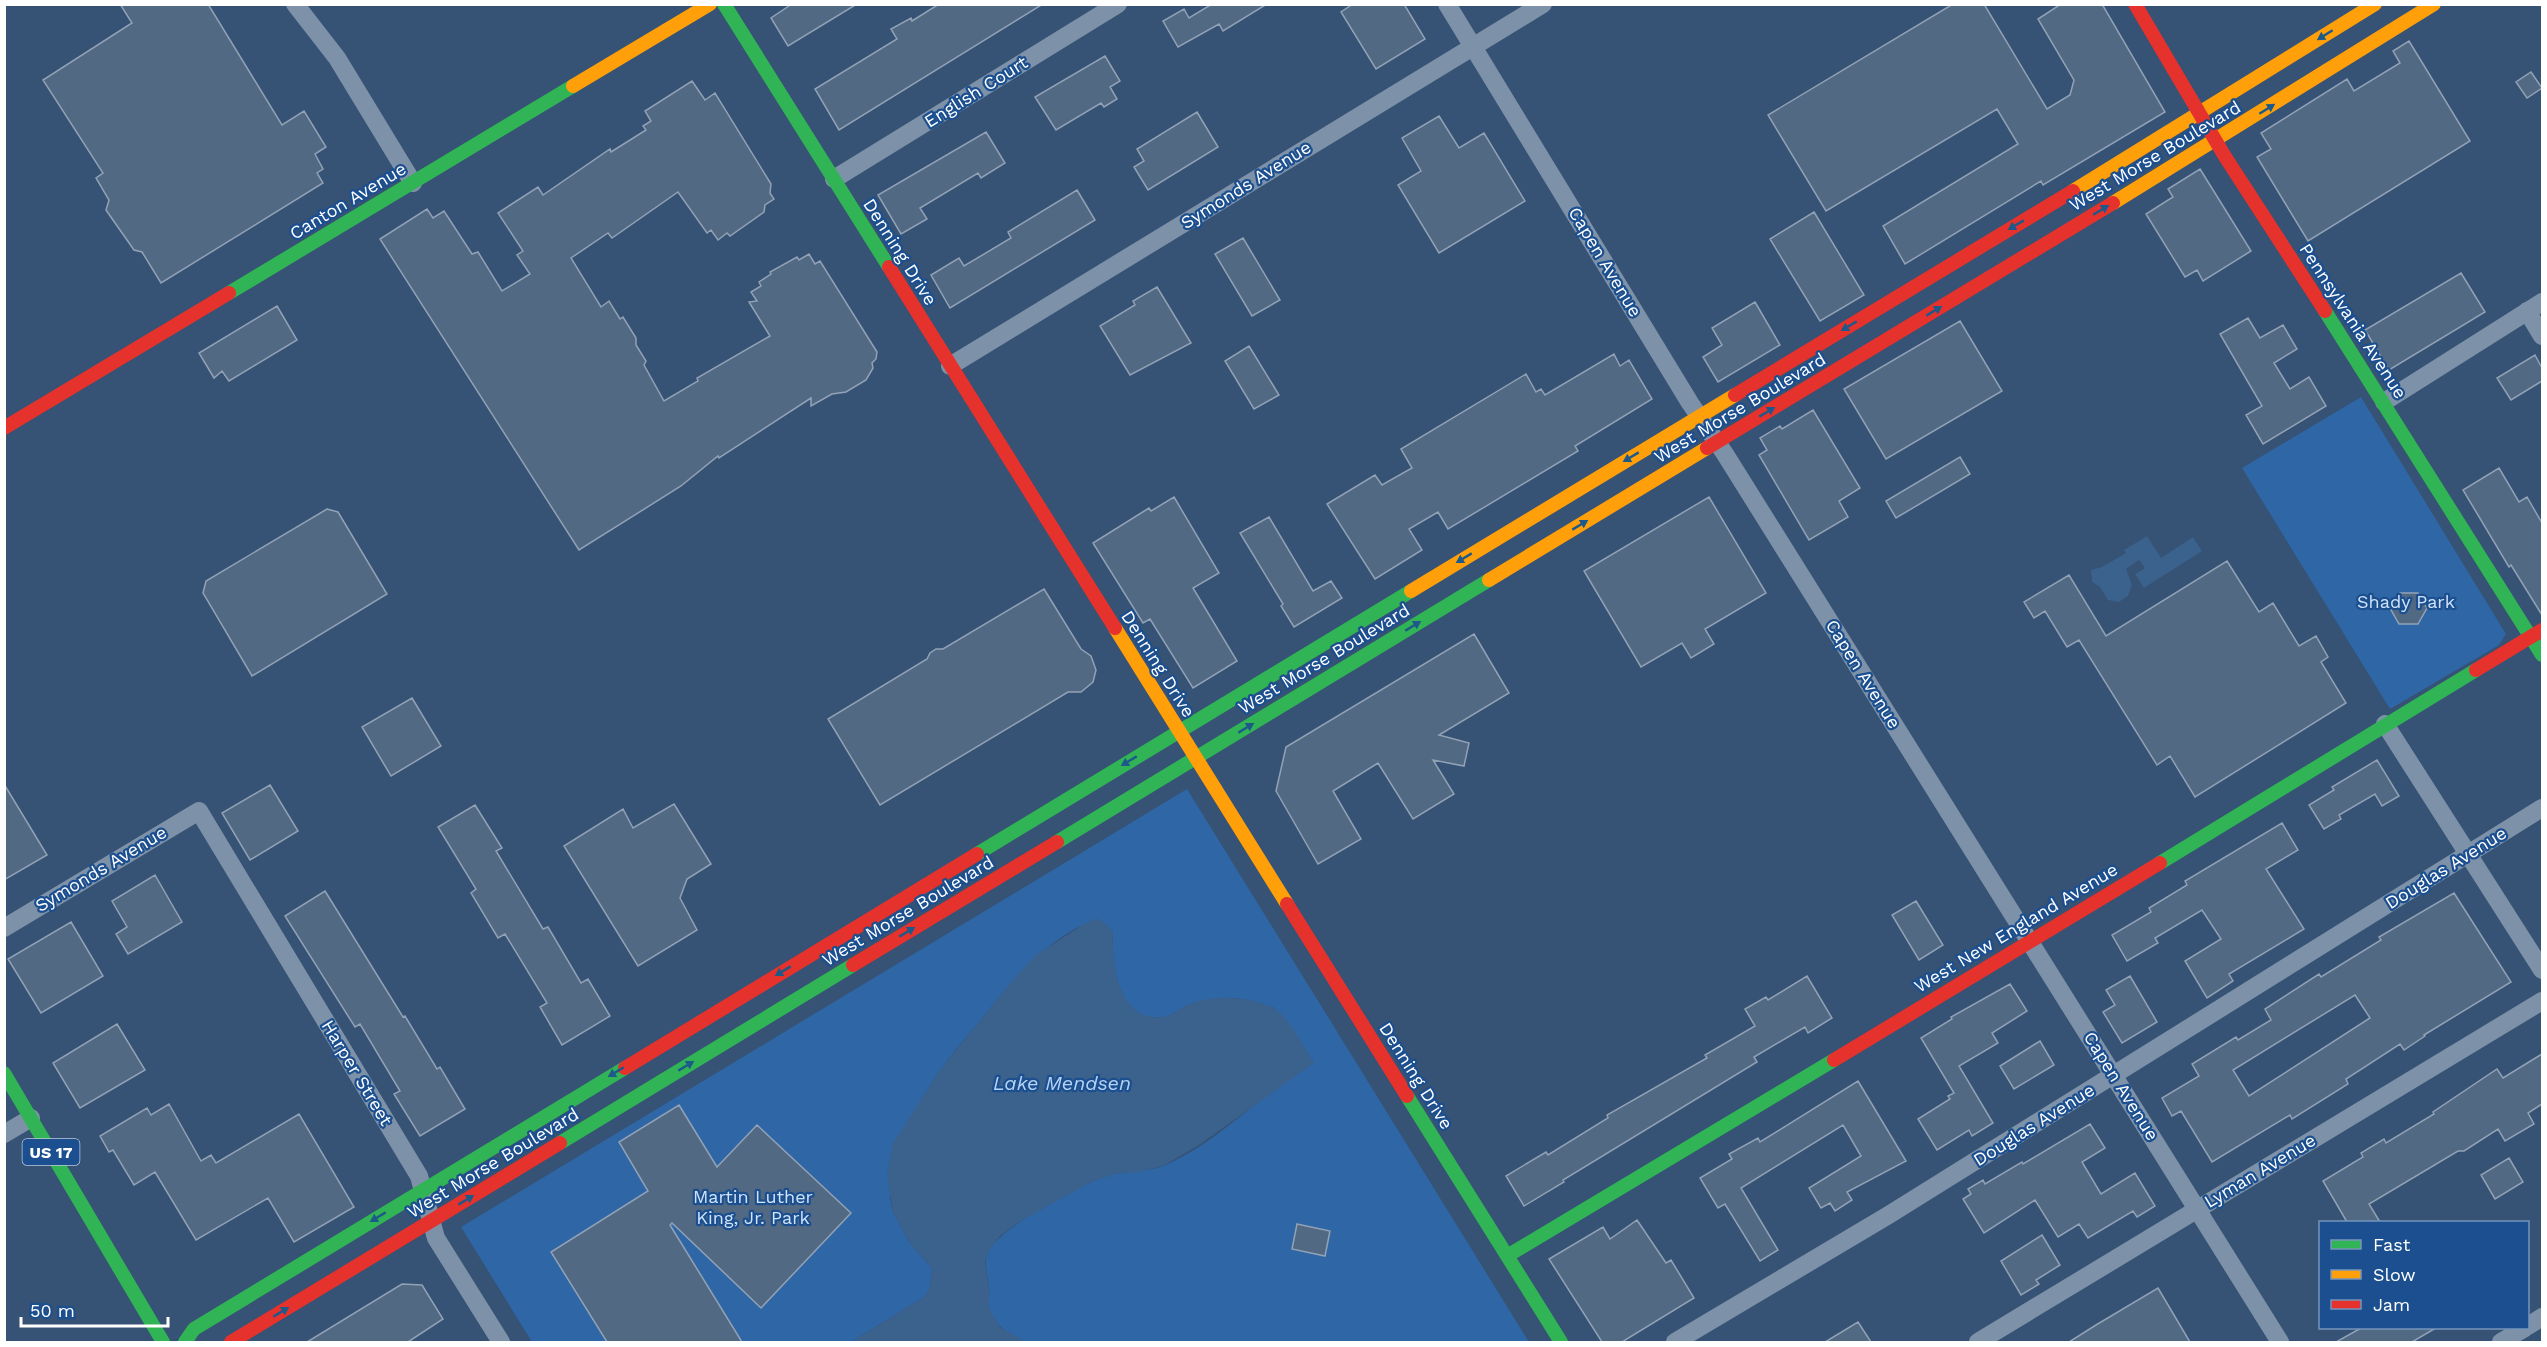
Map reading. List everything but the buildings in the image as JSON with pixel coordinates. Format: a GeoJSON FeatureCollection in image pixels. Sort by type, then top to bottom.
{"type":"FeatureCollection","features":[{"type":"Feature","properties":{"kind":"street"},"geometry":{"type":"LineString","coordinates":[[294,4],[337,58],[413,183]]}},
{"type":"Feature","properties":{"kind":"street","name":"Canton Avenue"},"geometry":{"type":"LineString","coordinates":[[4,428],[710,4]]}},
{"type":"Feature","properties":{"kind":"street","name":"Denning Drive"},"geometry":{"type":"LineString","coordinates":[[724,4],[1561,1342]]}},
{"type":"Feature","properties":{"kind":"street","name":"English Court"},"geometry":{"type":"LineString","coordinates":[[834,179],[1118,4]]}},
{"type":"Feature","properties":{"kind":"street","name":"Capen Avenue"},"geometry":{"type":"LineString","coordinates":[[1447,4],[1699,416],[2114,1074],[2280,1342]]}},
{"type":"Feature","properties":{"kind":"street","name":"Symonds Avenue"},"geometry":{"type":"LineString","coordinates":[[950,366],[1543,4]]}},
{"type":"Feature","properties":{"kind":"street","name":"Pennsylvania Avenue"},"geometry":{"type":"LineString","coordinates":[[2135,4],[2216,140],[2384,402],[2537,633],[2542,655]]}},
{"type":"Feature","properties":{"kind":"street","name":"West Morse Boulevard"},"geometry":{"type":"LineString","coordinates":[[231,1342],[432,1221],[863,941],[1179,731],[2200,113],[2375,4]]}},
{"type":"Feature","properties":{"kind":"street","name":"West Morse Boulevard"},"geometry":{"type":"LineString","coordinates":[[185,1342],[194,1329],[423,1190],[863,941],[1196,757],[2216,140],[2434,4]]}},
{"type":"Feature","properties":{"kind":"street"},"geometry":{"type":"LineString","coordinates":[[2384,402],[2535,307],[2542,336]]}},
{"type":"Feature","properties":{"kind":"street","name":"West New England Avenue"},"geometry":{"type":"LineString","coordinates":[[1507,1256],[2030,942],[2537,633]]}},
{"type":"Feature","properties":{"kind":"street"},"geometry":{"type":"LineString","coordinates":[[2385,724],[2542,970]]}},
{"type":"Feature","properties":{"kind":"street","name":"Douglas Avenue"},"geometry":{"type":"LineString","coordinates":[[1675,1342],[1877,1222],[2542,808]]}},
{"type":"Feature","properties":{"kind":"street","name":"Symonds Avenue"},"geometry":{"type":"LineString","coordinates":[[4,928],[198,811]]}},
{"type":"Feature","properties":{"kind":"street","name":"Harper Street"},"geometry":{"type":"LineString","coordinates":[[198,811],[419,1176],[436,1238],[501,1342]]}},
{"type":"Feature","properties":{"kind":"street","name":"Lyman Avenue"},"geometry":{"type":"LineString","coordinates":[[1978,1342],[2542,1001]]}},
{"type":"Feature","properties":{"kind":"street","name":"US 17"},"geometry":{"type":"LineString","coordinates":[[4,1073],[163,1342]]}},
{"type":"Feature","properties":{"kind":"street"},"geometry":{"type":"LineString","coordinates":[[4,1134],[31,1118]]}},
{"type":"Feature","properties":{"kind":"street"},"geometry":{"type":"LineString","coordinates":[[2529,1325],[2542,1317]]}},
{"type":"Feature","properties":{"kind":"street"},"geometry":{"type":"LineString","coordinates":[[2501,1342],[2523,1329]]}},
{"type":"Feature","properties":{"kind":"green space","name":"Shady Park"},"geometry":{"type":"Polygon","coordinates":[[[2361,397],[2506,634],[2499,645],[2390,709],[2242,468],[2361,397]]]}},
{"type":"Feature","properties":{"kind":"green space","name":"Martin Luther King, Jr. Park"},"geometry":{"type":"Polygon","coordinates":[[[1187,789],[1529,1342],[1026,1342],[998,1324],[989,1306],[986,1261],[988,1252],[1009,1230],[1045,1206],[1084,1185],[1120,1173],[1157,1168],[1191,1152],[1269,1094],[1274,1008],[1229,998],[1193,1003],[1164,1017],[1149,1017],[1137,1011],[1121,990],[1116,975],[1113,932],[1097,919],[1060,938],[1015,979],[944,1065],[914,1117],[890,1198],[893,1212],[910,1243],[932,1268],[930,1286],[926,1296],[851,1342],[532,1342],[461,1227],[1187,789]]]}},
{"type":"Feature","properties":{"kind":"water"},"geometry":{"type":"Polygon","coordinates":[[[2147,536],[2161,558],[2193,537],[2202,551],[2144,588],[2135,574],[2145,568],[2139,560],[2126,569],[2132,585],[2128,596],[2119,602],[2108,600],[2100,587],[2092,582],[2091,570],[2102,567],[2126,553],[2124,550],[2147,536]]]}},
{"type":"Feature","properties":{"kind":"water","name":"Lake Mendsen"},"geometry":{"type":"Polygon","coordinates":[[[1097,919],[1104,922],[1113,932],[1116,975],[1128,1001],[1137,1011],[1149,1016],[1164,1017],[1188,1005],[1208,999],[1231,998],[1253,1001],[1273,1008],[1285,1018],[1314,1063],[1199,1145],[1163,1166],[1139,1172],[1114,1174],[1091,1182],[1019,1222],[1000,1236],[988,1252],[985,1262],[989,1308],[1000,1327],[1026,1342],[851,1342],[926,1296],[930,1286],[932,1268],[910,1243],[893,1212],[887,1175],[893,1143],[940,1070],[1013,980],[1036,955],[1084,924],[1097,919]]]}},
{"type":"Feature","properties":{"kind":"traffic: fast"},"geometry":{"type":"LineString","coordinates":[[724,4],[889,267]]}},
{"type":"Feature","properties":{"kind":"traffic: fast"},"geometry":{"type":"LineString","coordinates":[[229,293],[573,86]]}},
{"type":"Feature","properties":{"kind":"traffic: fast"},"geometry":{"type":"LineString","coordinates":[[2325,311],[2542,655]]}},
{"type":"Feature","properties":{"kind":"traffic: fast"},"geometry":{"type":"LineString","coordinates":[[1057,842],[1489,580]]}},
{"type":"Feature","properties":{"kind":"traffic: fast"},"geometry":{"type":"LineString","coordinates":[[977,854],[1411,591]]}},
{"type":"Feature","properties":{"kind":"traffic: fast"},"geometry":{"type":"LineString","coordinates":[[2160,863],[2476,670]]}},
{"type":"Feature","properties":{"kind":"traffic: fast"},"geometry":{"type":"LineString","coordinates":[[560,1143],[853,965]]}},
{"type":"Feature","properties":{"kind":"traffic: fast"},"geometry":{"type":"LineString","coordinates":[[1507,1256],[1834,1060]]}},
{"type":"Feature","properties":{"kind":"traffic: fast"},"geometry":{"type":"LineString","coordinates":[[185,1342],[194,1329],[625,1068]]}},
{"type":"Feature","properties":{"kind":"traffic: fast"},"geometry":{"type":"LineString","coordinates":[[4,1073],[163,1342]]}},
{"type":"Feature","properties":{"kind":"traffic: fast"},"geometry":{"type":"LineString","coordinates":[[1407,1096],[1561,1342]]}},
{"type":"Feature","properties":{"kind":"traffic: slow"},"geometry":{"type":"LineString","coordinates":[[573,86],[710,4]]}},
{"type":"Feature","properties":{"kind":"traffic: slow"},"geometry":{"type":"LineString","coordinates":[[2073,191],[2375,4]]}},
{"type":"Feature","properties":{"kind":"traffic: slow"},"geometry":{"type":"LineString","coordinates":[[2113,203],[2434,4]]}},
{"type":"Feature","properties":{"kind":"traffic: slow"},"geometry":{"type":"LineString","coordinates":[[1411,591],[1735,395]]}},
{"type":"Feature","properties":{"kind":"traffic: slow"},"geometry":{"type":"LineString","coordinates":[[1489,580],[1707,448]]}},
{"type":"Feature","properties":{"kind":"traffic: slow"},"geometry":{"type":"LineString","coordinates":[[1115,628],[1287,904]]}},
{"type":"Feature","properties":{"kind":"traffic: jam"},"geometry":{"type":"LineString","coordinates":[[2135,4],[2224,155],[2325,311]]}},
{"type":"Feature","properties":{"kind":"traffic: jam"},"geometry":{"type":"LineString","coordinates":[[1735,395],[2073,191]]}},
{"type":"Feature","properties":{"kind":"traffic: jam"},"geometry":{"type":"LineString","coordinates":[[1707,448],[2113,203]]}},
{"type":"Feature","properties":{"kind":"traffic: jam"},"geometry":{"type":"LineString","coordinates":[[889,267],[1115,628]]}},
{"type":"Feature","properties":{"kind":"traffic: jam"},"geometry":{"type":"LineString","coordinates":[[4,428],[229,293]]}},
{"type":"Feature","properties":{"kind":"traffic: jam"},"geometry":{"type":"LineString","coordinates":[[2476,670],[2542,630]]}},
{"type":"Feature","properties":{"kind":"traffic: jam"},"geometry":{"type":"LineString","coordinates":[[853,965],[1057,842]]}},
{"type":"Feature","properties":{"kind":"traffic: jam"},"geometry":{"type":"LineString","coordinates":[[625,1068],[977,854]]}},
{"type":"Feature","properties":{"kind":"traffic: jam"},"geometry":{"type":"LineString","coordinates":[[1834,1060],[2160,863]]}},
{"type":"Feature","properties":{"kind":"traffic: jam"},"geometry":{"type":"LineString","coordinates":[[1287,904],[1407,1096]]}},
{"type":"Feature","properties":{"kind":"traffic: jam"},"geometry":{"type":"LineString","coordinates":[[231,1342],[560,1143]]}}]}
